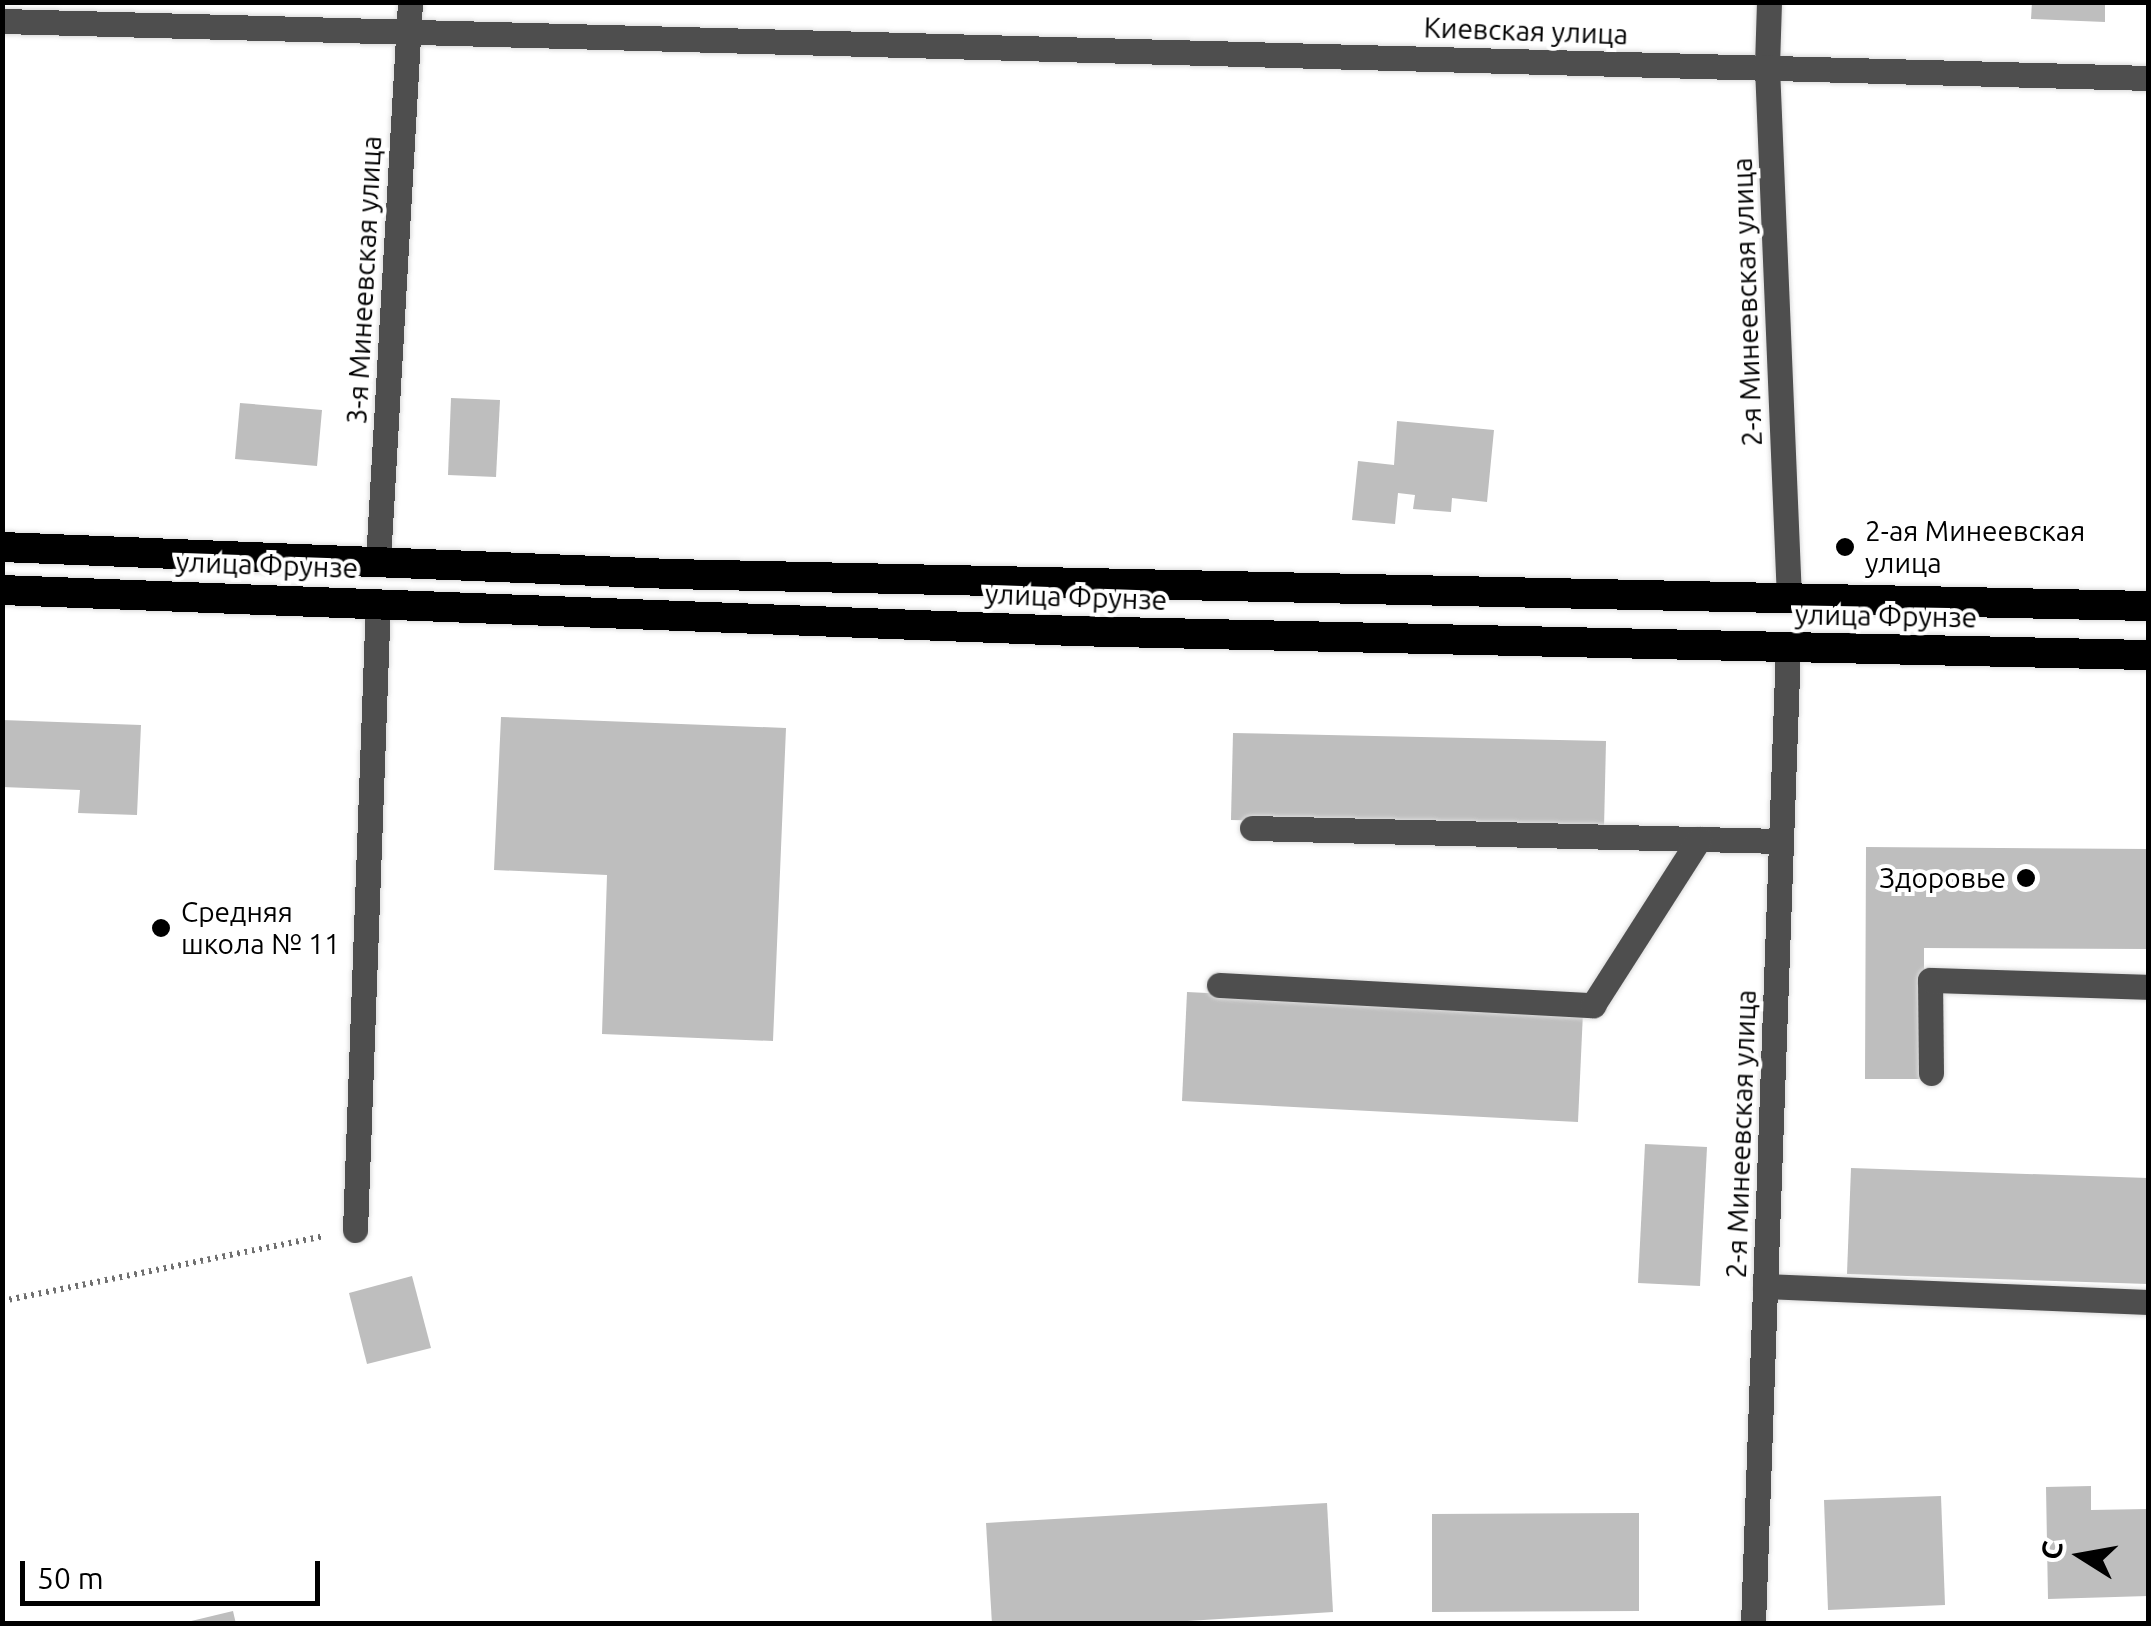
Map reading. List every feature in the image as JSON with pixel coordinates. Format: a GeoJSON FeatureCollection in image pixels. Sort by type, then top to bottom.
{"type":"FeatureCollection","features":[{"type":"Feature","properties":{"kind":"highway","name":"улица Фрунзе"},"geometry":{"type":"LineString","coordinates":[[2,548],[670,574],[2148,606]]}},
{"type":"Feature","properties":{"kind":"highway"},"geometry":{"type":"LineString","coordinates":[[378,561],[378,601]]}},
{"type":"Feature","properties":{"kind":"highway","name":"улица Фрунзе"},"geometry":{"type":"LineString","coordinates":[[2,590],[378,601],[1072,631],[2148,654]]}},
{"type":"Feature","properties":{"kind":"highway"},"geometry":{"type":"LineString","coordinates":[[1788,646],[1789,598]]}},
{"type":"Feature","properties":{"kind":"street","name":"3-я Минеевская улица"},"geometry":{"type":"LineString","coordinates":[[378,561],[410,2]]}},
{"type":"Feature","properties":{"kind":"street","name":"2-я Минеевская улица"},"geometry":{"type":"LineString","coordinates":[[1769,2],[1767,67],[1789,598]]}},
{"type":"Feature","properties":{"kind":"street","name":"Киевская улица"},"geometry":{"type":"LineString","coordinates":[[2,21],[2148,78]]}},
{"type":"Feature","properties":{"kind":"street"},"geometry":{"type":"LineString","coordinates":[[355,1230],[378,601]]}},
{"type":"Feature","properties":{"kind":"street","name":"2-я Минеевская улица"},"geometry":{"type":"LineString","coordinates":[[1753,1624],[1788,646]]}},
{"type":"Feature","properties":{"kind":"street"},"geometry":{"type":"LineString","coordinates":[[1252,828],[1782,841]]}},
{"type":"Feature","properties":{"kind":"street"},"geometry":{"type":"LineString","coordinates":[[1218,985],[1593,1005],[1699,839]]}},
{"type":"Feature","properties":{"kind":"street"},"geometry":{"type":"LineString","coordinates":[[1931,1073],[1930,980],[2148,987]]}},
{"type":"Feature","properties":{"kind":"street"},"geometry":{"type":"LineString","coordinates":[[1766,1286],[2148,1302]]}},
{"type":"Feature","properties":{"kind":"path"},"geometry":{"type":"LineString","coordinates":[[2,1302],[355,1230]]}},
{"type":"Feature","properties":{"kind":"building"},"geometry":{"type":"Polygon","coordinates":[[[2032,2],[2105,2],[2105,22],[2031,19],[2032,2]]]}},
{"type":"Feature","properties":{"kind":"building"},"geometry":{"type":"Polygon","coordinates":[[[451,398],[500,400],[496,477],[448,475],[451,398]]]}},
{"type":"Feature","properties":{"kind":"building"},"geometry":{"type":"Polygon","coordinates":[[[240,403],[322,410],[317,466],[235,459],[240,403]]]}},
{"type":"Feature","properties":{"kind":"building"},"geometry":{"type":"Polygon","coordinates":[[[1397,421],[1494,430],[1487,502],[1452,498],[1451,512],[1413,509],[1415,495],[1398,493],[1395,524],[1352,520],[1358,461],[1394,465],[1397,421]]]}},
{"type":"Feature","properties":{"kind":"building"},"geometry":{"type":"Polygon","coordinates":[[[501,717],[786,728],[773,1041],[602,1034],[607,875],[494,870],[501,717]]]}},
{"type":"Feature","properties":{"kind":"building"},"geometry":{"type":"Polygon","coordinates":[[[2,720],[141,725],[137,815],[78,813],[80,790],[2,787],[2,720]]]}},
{"type":"Feature","properties":{"kind":"building"},"geometry":{"type":"Polygon","coordinates":[[[1233,733],[1606,741],[1604,828],[1231,820],[1233,733]]]}},
{"type":"Feature","properties":{"kind":"building"},"geometry":{"type":"Polygon","coordinates":[[[1866,847],[2148,849],[2148,949],[1924,948],[1924,1079],[1865,1079],[1866,847]]]}},
{"type":"Feature","properties":{"kind":"building"},"geometry":{"type":"Polygon","coordinates":[[[1187,992],[1583,1012],[1578,1122],[1182,1101],[1187,992]]]}},
{"type":"Feature","properties":{"kind":"building"},"geometry":{"type":"Polygon","coordinates":[[[1645,1144],[1707,1147],[1700,1286],[1638,1283],[1645,1144]]]}},
{"type":"Feature","properties":{"kind":"building"},"geometry":{"type":"Polygon","coordinates":[[[1851,1168],[2148,1178],[2148,1284],[1847,1274],[1851,1168]]]}},
{"type":"Feature","properties":{"kind":"building"},"geometry":{"type":"Polygon","coordinates":[[[412,1276],[431,1348],[367,1364],[349,1293],[412,1276]]]}},
{"type":"Feature","properties":{"kind":"building"},"geometry":{"type":"Polygon","coordinates":[[[2091,1486],[2091,1510],[2148,1509],[2148,1596],[2048,1599],[2046,1487],[2091,1486]]]}},
{"type":"Feature","properties":{"kind":"building"},"geometry":{"type":"Polygon","coordinates":[[[1941,1496],[1945,1605],[1828,1610],[1824,1500],[1941,1496]]]}},
{"type":"Feature","properties":{"kind":"building"},"geometry":{"type":"Polygon","coordinates":[[[1327,1503],[1333,1612],[1139,1624],[992,1624],[986,1523],[1327,1503]]]}},
{"type":"Feature","properties":{"kind":"building"},"geometry":{"type":"Polygon","coordinates":[[[1639,1513],[1639,1611],[1432,1612],[1432,1514],[1639,1513]]]}},
{"type":"Feature","properties":{"kind":"building"},"geometry":{"type":"Polygon","coordinates":[[[233,1611],[236,1624],[187,1624],[187,1622],[233,1611]]]}},
{"type":"Feature","properties":{"kind":"place","name":"2-ая Минеевская улица"},"geometry":{"type":"Point","coordinates":[1845,547]}},
{"type":"Feature","properties":{"kind":"place","name":"Здоровье"},"geometry":{"type":"Point","coordinates":[2026,878]}},
{"type":"Feature","properties":{"kind":"place","name":"Средняя школа № 11"},"geometry":{"type":"Point","coordinates":[161,928]}}]}
